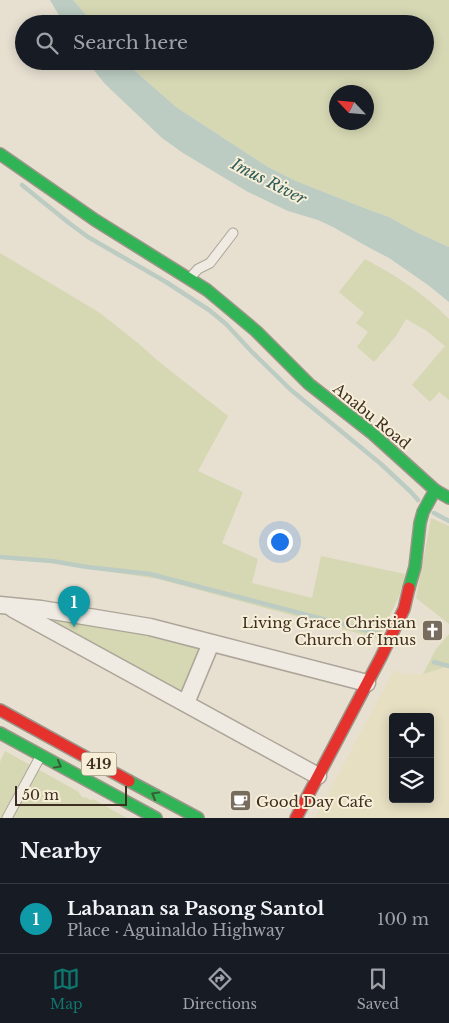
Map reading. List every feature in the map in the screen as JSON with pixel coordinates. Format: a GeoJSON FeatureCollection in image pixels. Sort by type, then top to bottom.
{"type":"FeatureCollection","features":[{"type":"Feature","properties":{"kind":"main road","name":"Anabu Road"},"geometry":{"type":"LineString","coordinates":[[0,154],[95,220],[190,278],[224,303],[256,331],[309,384],[373,434],[435,490],[449,498]]}},
{"type":"Feature","properties":{"kind":"main road"},"geometry":{"type":"LineString","coordinates":[[296,818],[368,684],[404,609],[415,567],[423,512],[435,490]]}},
{"type":"Feature","properties":{"kind":"main road","name":"419"},"geometry":{"type":"LineString","coordinates":[[0,710],[198,818]]}},
{"type":"Feature","properties":{"kind":"main road","name":"419"},"geometry":{"type":"LineString","coordinates":[[0,733],[156,818]]}},
{"type":"Feature","properties":{"kind":"street"},"geometry":{"type":"LineString","coordinates":[[3,605],[42,609],[138,625],[368,684]]}},
{"type":"Feature","properties":{"kind":"street"},"geometry":{"type":"LineString","coordinates":[[3,605],[318,776]]}},
{"type":"Feature","properties":{"kind":"street"},"geometry":{"type":"LineString","coordinates":[[186,703],[211,643]]}},
{"type":"Feature","properties":{"kind":"lane"},"geometry":{"type":"LineString","coordinates":[[190,278],[198,269],[210,263],[233,232]]}},
{"type":"Feature","properties":{"kind":"lane"},"geometry":{"type":"LineString","coordinates":[[7,818],[41,755]]}},
{"type":"Feature","properties":{"kind":"shaded area"},"geometry":{"type":"Polygon","coordinates":[[[449,666],[449,818],[315,818],[394,670],[404,674],[423,674],[449,666]]]}},
{"type":"Feature","properties":{"kind":"green space"},"geometry":{"type":"Polygon","coordinates":[[[73,0],[449,0],[449,247],[389,217],[296,181],[268,167],[176,107],[134,70],[434,70],[434,15],[86,15],[73,0]]]}},
{"type":"Feature","properties":{"kind":"green space"},"geometry":{"type":"Polygon","coordinates":[[[0,253],[100,313],[228,416],[198,471],[243,492],[222,543],[258,559],[252,583],[312,598],[321,556],[405,574],[400,594],[379,639],[158,579],[52,563],[0,559],[0,253]]]}},
{"type":"Feature","properties":{"kind":"green space"},"geometry":{"type":"Polygon","coordinates":[[[365,259],[430,301],[449,319],[449,400],[439,392],[430,402],[412,385],[445,346],[427,331],[406,319],[396,336],[374,362],[357,347],[368,332],[356,323],[364,313],[339,292],[365,259]]]}},
{"type":"Feature","properties":{"kind":"green space"},"geometry":{"type":"Polygon","coordinates":[[[431,518],[449,526],[449,624],[416,598],[431,518]]]}},
{"type":"Feature","properties":{"kind":"green space"},"geometry":{"type":"Polygon","coordinates":[[[57,616],[201,645],[181,694],[53,623],[57,616]]]}},
{"type":"Feature","properties":{"kind":"green space"},"geometry":{"type":"Polygon","coordinates":[[[449,634],[449,666],[423,674],[436,649],[449,634]]]}},
{"type":"Feature","properties":{"kind":"green space"},"geometry":{"type":"Polygon","coordinates":[[[5,751],[79,792],[84,798],[92,801],[93,799],[127,818],[0,818],[0,762],[5,751]]]}},
{"type":"Feature","properties":{"kind":"water"},"geometry":{"type":"Polygon","coordinates":[[[50,0],[73,0],[86,15],[59,15],[50,0]]]}},
{"type":"Feature","properties":{"kind":"water","name":"Imus River"},"geometry":{"type":"Polygon","coordinates":[[[94,70],[134,70],[176,107],[268,167],[296,181],[389,217],[449,247],[449,302],[389,258],[333,227],[318,220],[288,211],[248,192],[183,153],[162,138],[105,84],[94,70]]]}},
{"type":"Feature","properties":{"kind":"waterway"},"geometry":{"type":"LineString","coordinates":[[22,185],[88,237],[166,282],[209,310],[226,324],[291,390],[381,464],[418,500]]}},
{"type":"Feature","properties":{"kind":"waterway"},"geometry":{"type":"LineString","coordinates":[[434,513],[449,521]]}},
{"type":"Feature","properties":{"kind":"waterway"},"geometry":{"type":"LineString","coordinates":[[0,557],[52,561],[150,574],[380,634]]}},
{"type":"Feature","properties":{"kind":"waterway"},"geometry":{"type":"LineString","coordinates":[[434,662],[449,666]]}},
{"type":"Feature","properties":{"kind":"traffic: fast"},"geometry":{"type":"LineString","coordinates":[[0,154],[95,220],[207,290],[256,331],[309,384],[373,434],[435,490],[449,498]]}},
{"type":"Feature","properties":{"kind":"traffic: fast"},"geometry":{"type":"LineString","coordinates":[[409,588],[415,567],[420,523],[423,512],[435,490]]}},
{"type":"Feature","properties":{"kind":"traffic: fast"},"geometry":{"type":"LineString","coordinates":[[0,733],[156,818]]}},
{"type":"Feature","properties":{"kind":"traffic: fast"},"geometry":{"type":"LineString","coordinates":[[129,781],[198,818]]}},
{"type":"Feature","properties":{"kind":"traffic: jam"},"geometry":{"type":"LineString","coordinates":[[296,818],[381,657],[404,609],[409,588]]}},
{"type":"Feature","properties":{"kind":"traffic: jam"},"geometry":{"type":"LineString","coordinates":[[0,710],[129,781]]}},
{"type":"Feature","properties":{"kind":"place","name":"Labanan sa Pasong Santol"},"geometry":{"type":"Point","coordinates":[74,627]}},
{"type":"Feature","properties":{"kind":"place","name":"Living Grace Christian Church of Imus"},"geometry":{"type":"Point","coordinates":[432,631]}},
{"type":"Feature","properties":{"kind":"place","name":"Good Day Cafe"},"geometry":{"type":"Point","coordinates":[240,801]}}]}
